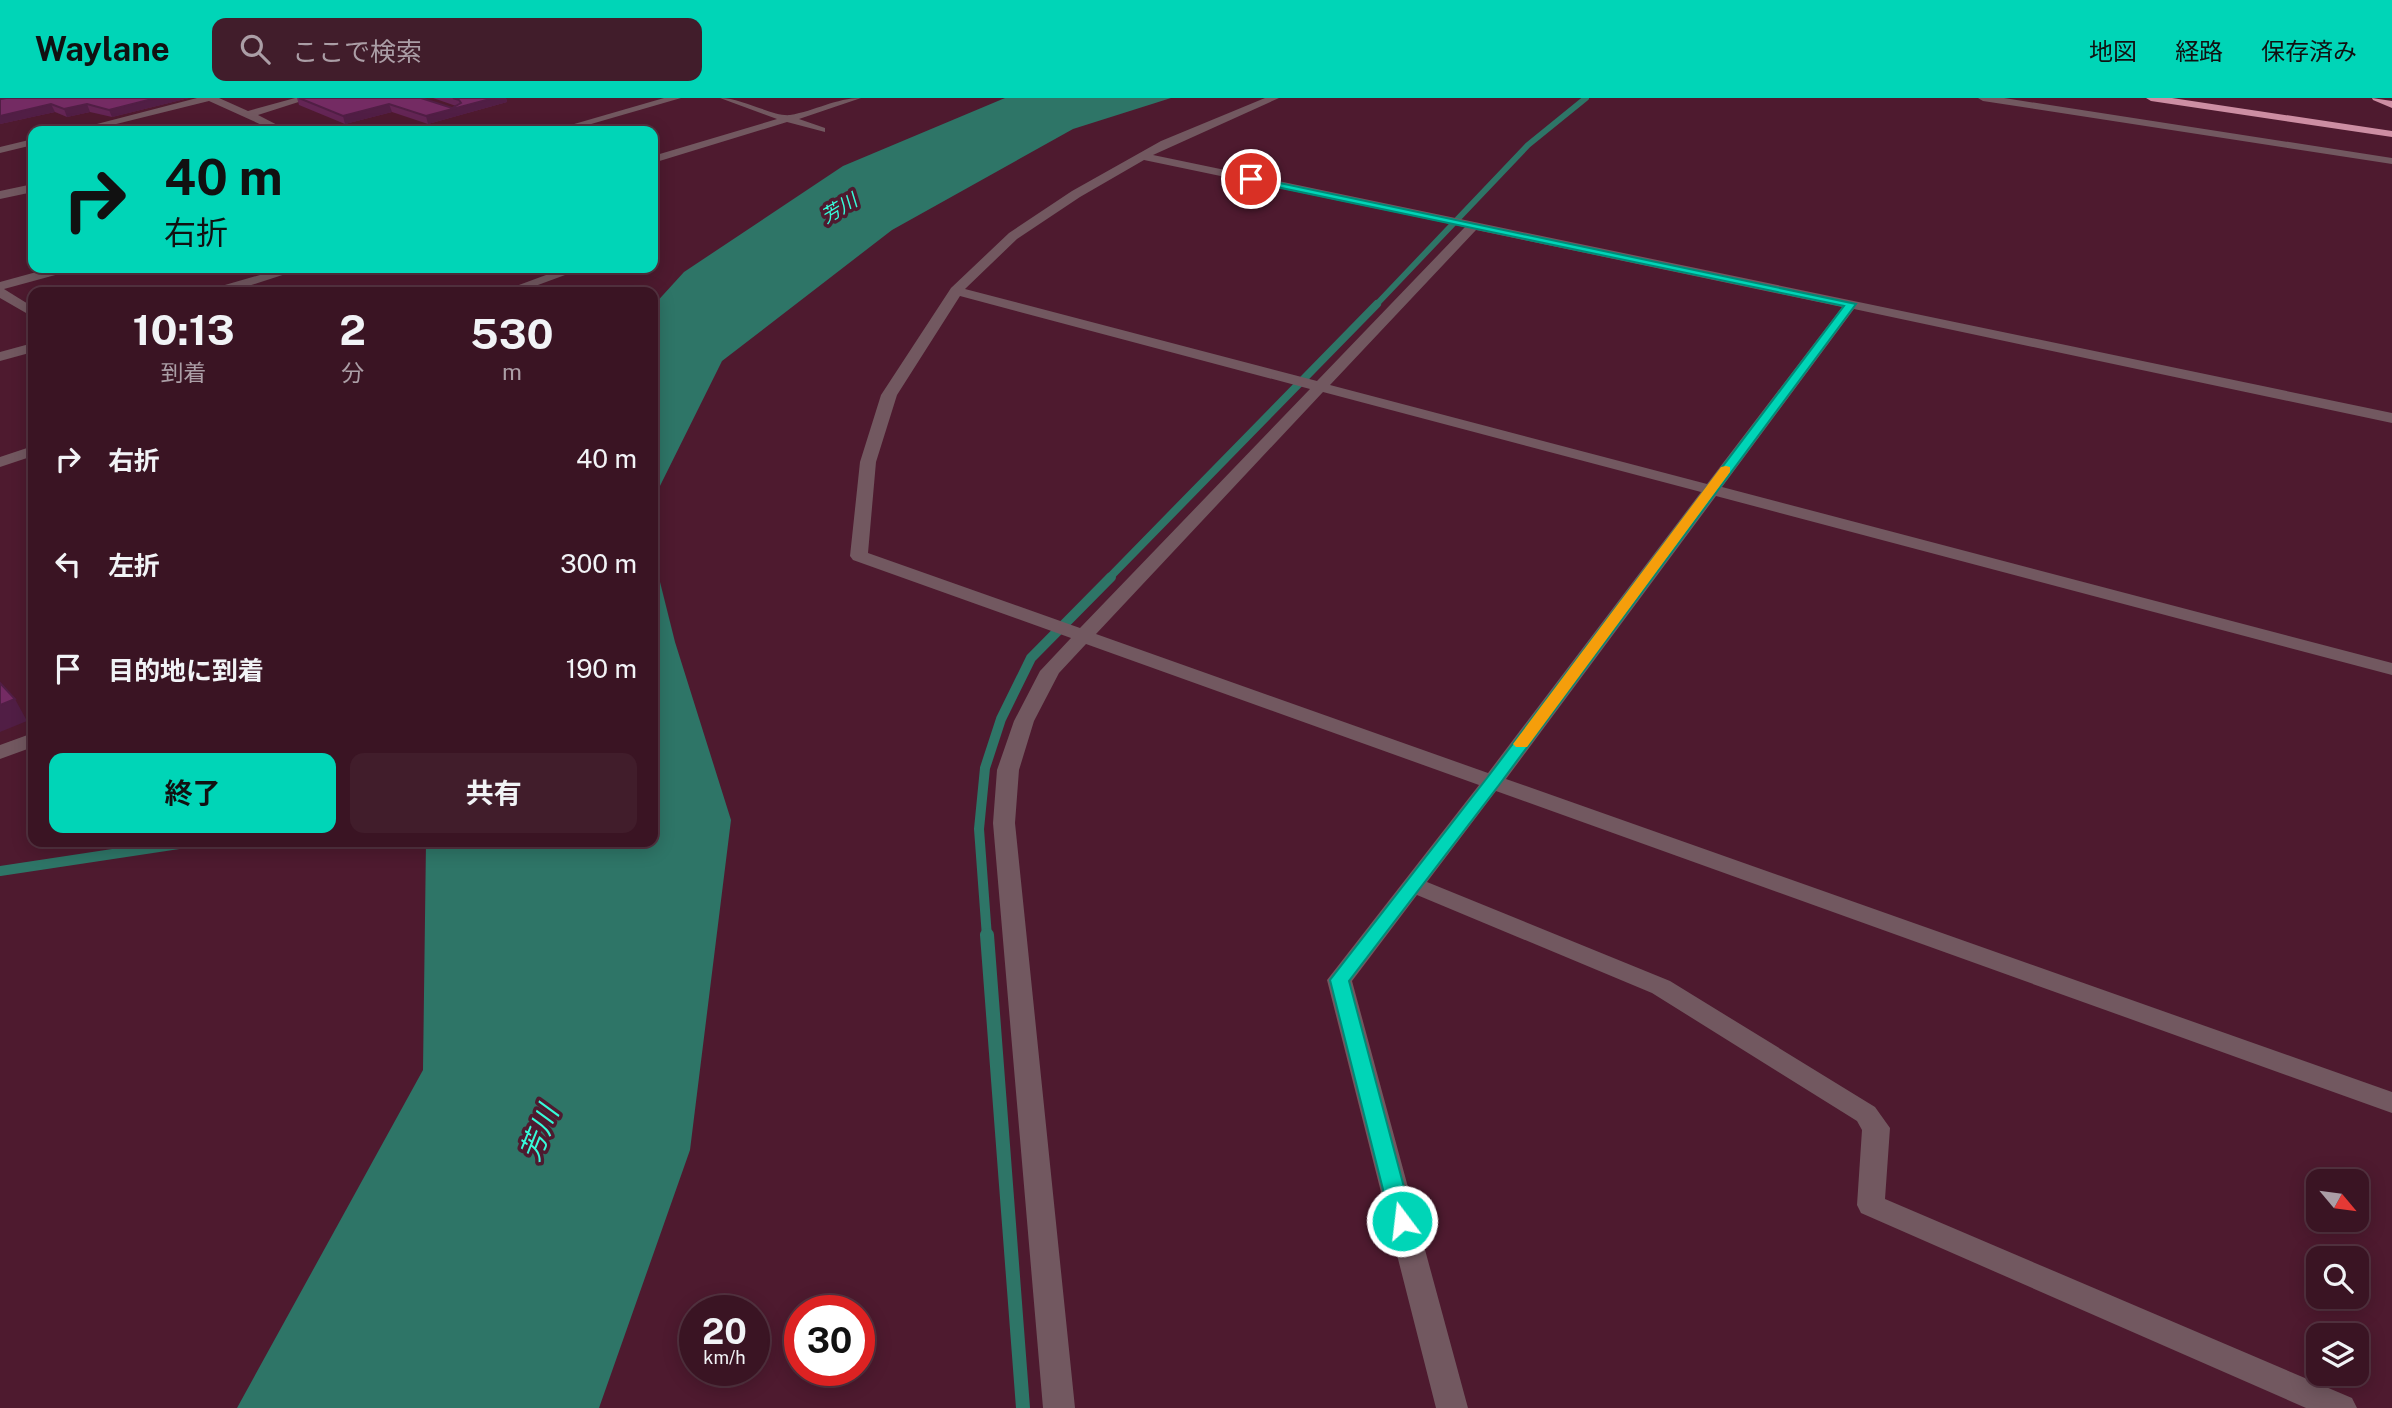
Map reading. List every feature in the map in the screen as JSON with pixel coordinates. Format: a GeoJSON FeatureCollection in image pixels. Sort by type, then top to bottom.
{"type":"FeatureCollection","features":[{"type":"Feature","properties":{"kind":"highway"},"geometry":{"type":"LineString","coordinates":[[2151,98],[2392,134]]}},
{"type":"Feature","properties":{"kind":"highway"},"geometry":{"type":"LineString","coordinates":[[2205,98],[2392,126]]}},
{"type":"Feature","properties":{"kind":"highway"},"geometry":{"type":"LineString","coordinates":[[2377,98],[2392,105]]}},
{"type":"Feature","properties":{"kind":"street"},"geometry":{"type":"LineString","coordinates":[[96,126],[210,98],[269,126]]}},
{"type":"Feature","properties":{"kind":"street"},"geometry":{"type":"LineString","coordinates":[[247,115],[306,98]]}},
{"type":"Feature","properties":{"kind":"street"},"geometry":{"type":"LineString","coordinates":[[574,126],[676,98]]}},
{"type":"Feature","properties":{"kind":"street"},"geometry":{"type":"LineString","coordinates":[[726,98],[821,130]]}},
{"type":"Feature","properties":{"kind":"street"},"geometry":{"type":"LineString","coordinates":[[658,158],[856,98]]}},
{"type":"Feature","properties":{"kind":"street"},"geometry":{"type":"LineString","coordinates":[[1274,98],[1165,143],[1076,194],[1013,236],[956,292],[889,395],[868,462],[859,556],[2392,1103]]}},
{"type":"Feature","properties":{"kind":"street"},"geometry":{"type":"LineString","coordinates":[[1983,98],[2392,161]]}},
{"type":"Feature","properties":{"kind":"street"},"geometry":{"type":"LineString","coordinates":[[0,150],[28,143]]}},
{"type":"Feature","properties":{"kind":"street"},"geometry":{"type":"LineString","coordinates":[[1143,156],[2392,418]]}},
{"type":"Feature","properties":{"kind":"street"},"geometry":{"type":"LineString","coordinates":[[0,195],[28,189]]}},
{"type":"Feature","properties":{"kind":"street"},"geometry":{"type":"LineString","coordinates":[[1059,1408],[1004,823],[1008,770],[1024,721],[1050,671],[1081,636],[1471,226]]}},
{"type":"Feature","properties":{"kind":"street"},"geometry":{"type":"LineString","coordinates":[[0,286],[47,273]]}},
{"type":"Feature","properties":{"kind":"street"},"geometry":{"type":"LineString","coordinates":[[233,287],[280,273]]}},
{"type":"Feature","properties":{"kind":"street"},"geometry":{"type":"LineString","coordinates":[[522,287],[562,273]]}},
{"type":"Feature","properties":{"kind":"street"},"geometry":{"type":"LineString","coordinates":[[0,292],[28,310]]}},
{"type":"Feature","properties":{"kind":"street"},"geometry":{"type":"LineString","coordinates":[[956,292],[2392,669]]}},
{"type":"Feature","properties":{"kind":"street"},"geometry":{"type":"LineString","coordinates":[[1452,1408],[1339,980],[1493,781],[1851,304]]}},
{"type":"Feature","properties":{"kind":"street"},"geometry":{"type":"LineString","coordinates":[[0,357],[28,349]]}},
{"type":"Feature","properties":{"kind":"street"},"geometry":{"type":"LineString","coordinates":[[0,462],[28,453]]}},
{"type":"Feature","properties":{"kind":"street"},"geometry":{"type":"LineString","coordinates":[[0,753],[28,741]]}},
{"type":"Feature","properties":{"kind":"street"},"geometry":{"type":"LineString","coordinates":[[1414,885],[1661,987],[1866,1114],[1877,1128],[1871,1205],[2341,1408]]}},
{"type":"Feature","properties":{"kind":"water","name":"芳川"},"geometry":{"type":"Polygon","coordinates":[[[1005,98],[1171,98],[1073,129],[892,230],[722,361],[658,490],[658,301],[684,272],[843,166],[1005,98]]]}},
{"type":"Feature","properties":{"kind":"water","name":"芳川"},"geometry":{"type":"Polygon","coordinates":[[[658,574],[675,642],[731,820],[690,1150],[599,1408],[237,1408],[423,1070],[426,847],[658,847],[658,574]]]}},
{"type":"Feature","properties":{"kind":"building"},"geometry":{"type":"Polygon","coordinates":[[[156,98],[109,110],[87,104],[64,109],[51,104],[0,116],[0,99],[156,98]]]}},
{"type":"Feature","properties":{"kind":"building"},"geometry":{"type":"Polygon","coordinates":[[[299,98],[421,98],[452,108],[461,103],[453,98],[494,98],[426,116],[389,104],[343,116],[299,98]]]}},
{"type":"Feature","properties":{"kind":"building"},"geometry":{"type":"Polygon","coordinates":[[[0,683],[15,699],[0,705],[0,683]]]}},
{"type":"Feature","properties":{"kind":"waterway"},"geometry":{"type":"LineString","coordinates":[[1375,306],[1528,145],[1586,98]]}},
{"type":"Feature","properties":{"kind":"waterway"},"geometry":{"type":"LineString","coordinates":[[1109,578],[1377,304]]}},
{"type":"Feature","properties":{"kind":"waterway"},"geometry":{"type":"LineString","coordinates":[[987,937],[979,829],[985,768],[1001,719],[1031,658],[1111,577]]}},
{"type":"Feature","properties":{"kind":"waterway"},"geometry":{"type":"LineString","coordinates":[[0,871],[159,847]]}},
{"type":"Feature","properties":{"kind":"waterway"},"geometry":{"type":"LineString","coordinates":[[987,935],[1023,1408]]}},
{"type":"Feature","properties":{"kind":"slow traffic"},"geometry":{"type":"LineString","coordinates":[[1521,744],[1726,470]]}},
{"type":"Feature","properties":{"kind":"route"},"geometry":{"type":"LineString","coordinates":[[1251,179],[1851,304],[1493,781],[1339,980],[1402,1221]]}}]}
